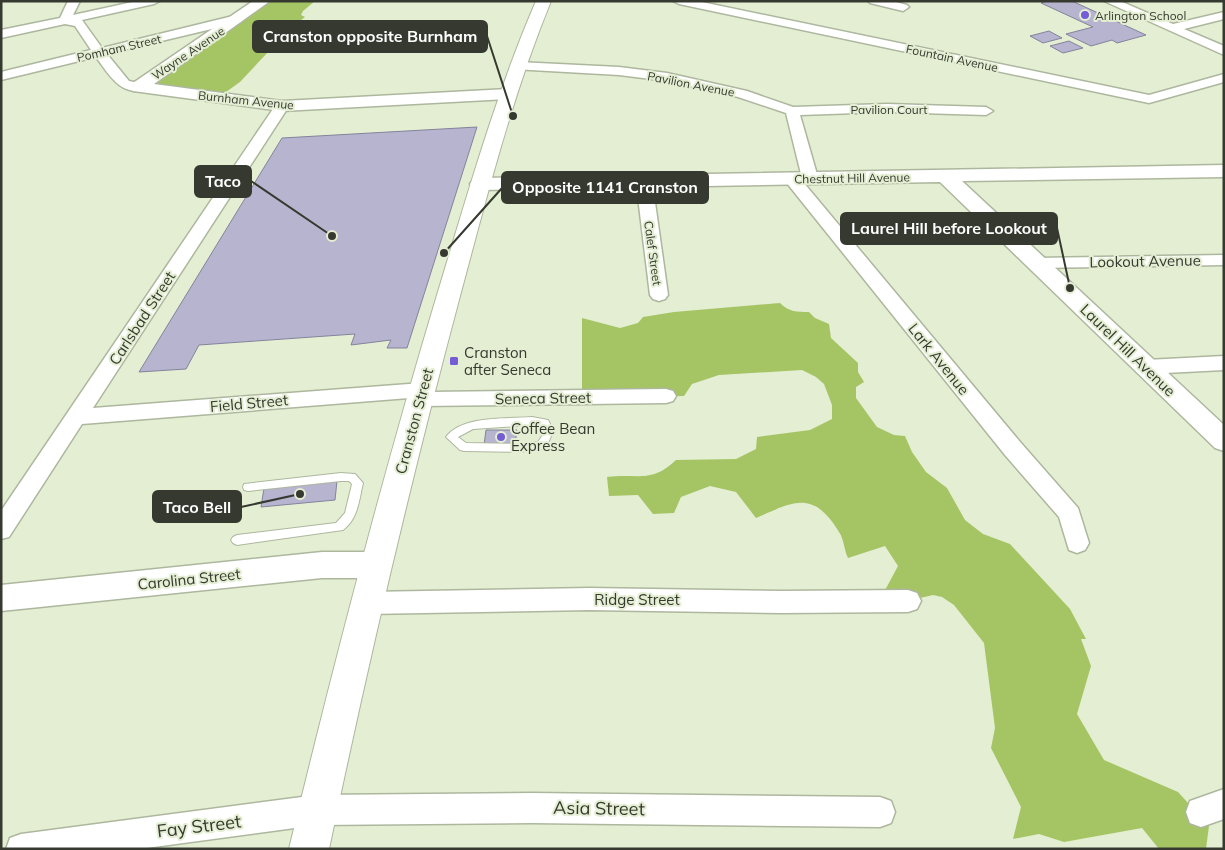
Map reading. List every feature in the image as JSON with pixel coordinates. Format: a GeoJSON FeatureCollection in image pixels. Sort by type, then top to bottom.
{"type":"FeatureCollection","features":[{"type":"Feature","properties":{"kind":"main road","name":"Cranston Street"},"geometry":{"type":"LineString","coordinates":[[309,849],[376,564],[420,394],[480,184],[508,94],[544,1]]}},
{"type":"Feature","properties":{"kind":"street"},"geometry":{"type":"LineString","coordinates":[[69,21],[66,20],[74,1]]}},
{"type":"Feature","properties":{"kind":"street"},"geometry":{"type":"LineString","coordinates":[[4,33],[69,21],[154,1]]}},
{"type":"Feature","properties":{"kind":"street","name":"Wayne Avenue"},"geometry":{"type":"LineString","coordinates":[[139,87],[263,1]]}},
{"type":"Feature","properties":{"kind":"street","name":"Fountain Avenue"},"geometry":{"type":"LineString","coordinates":[[679,1],[1148,99],[1224,78]]}},
{"type":"Feature","properties":{"kind":"street"},"geometry":{"type":"LineString","coordinates":[[874,1],[902,7]]}},
{"type":"Feature","properties":{"kind":"street"},"geometry":{"type":"LineString","coordinates":[[1110,1],[1224,51]]}},
{"type":"Feature","properties":{"kind":"street"},"geometry":{"type":"LineString","coordinates":[[1172,28],[1224,15]]}},
{"type":"Feature","properties":{"kind":"street","name":"Pomham Street"},"geometry":{"type":"LineString","coordinates":[[1,76],[237,19]]}},
{"type":"Feature","properties":{"kind":"street","name":"Burnham Avenue"},"geometry":{"type":"LineString","coordinates":[[69,21],[79,23],[98,52],[124,84],[139,87],[282,106],[508,94]]}},
{"type":"Feature","properties":{"kind":"street","name":"Pavilion Avenue"},"geometry":{"type":"LineString","coordinates":[[518,66],[619,71],[667,77],[742,94],[792,111]]}},
{"type":"Feature","properties":{"kind":"street","name":"Carlsbad Street"},"geometry":{"type":"LineString","coordinates":[[1,530],[78,417],[282,106]]}},
{"type":"Feature","properties":{"kind":"street","name":"Pavilion Court"},"geometry":{"type":"LineString","coordinates":[[792,111],[887,108],[986,111]]}},
{"type":"Feature","properties":{"kind":"street"},"geometry":{"type":"LineString","coordinates":[[792,111],[801,179]]}},
{"type":"Feature","properties":{"kind":"street","name":"Chestnut Hill Avenue"},"geometry":{"type":"LineString","coordinates":[[480,184],[1224,171]]}},
{"type":"Feature","properties":{"kind":"street","name":"Laurel Hill Avenue"},"geometry":{"type":"LineString","coordinates":[[945,176],[1224,441]]}},
{"type":"Feature","properties":{"kind":"street","name":"Lark Avenue"},"geometry":{"type":"LineString","coordinates":[[801,179],[1000,434],[1070,514],[1076,543]]}},
{"type":"Feature","properties":{"kind":"street","name":"Calef Street"},"geometry":{"type":"LineString","coordinates":[[644,181],[659,295]]}},
{"type":"Feature","properties":{"kind":"street","name":"Lookout Avenue"},"geometry":{"type":"LineString","coordinates":[[1036,263],[1224,260]]}},
{"type":"Feature","properties":{"kind":"street"},"geometry":{"type":"LineString","coordinates":[[1146,367],[1224,363]]}},
{"type":"Feature","properties":{"kind":"street","name":"Field Street"},"geometry":{"type":"LineString","coordinates":[[78,417],[420,394]]}},
{"type":"Feature","properties":{"kind":"street","name":"Seneca Street"},"geometry":{"type":"LineString","coordinates":[[420,394],[666,396]]}},
{"type":"Feature","properties":{"kind":"street","name":"Carolina Street"},"geometry":{"type":"LineString","coordinates":[[1,598],[322,565],[376,564]]}},
{"type":"Feature","properties":{"kind":"street","name":"Ridge Street"},"geometry":{"type":"LineString","coordinates":[[367,603],[589,599],[782,602],[908,601]]}},
{"type":"Feature","properties":{"kind":"street","name":"Asia Street"},"geometry":{"type":"LineString","coordinates":[[317,810],[531,808],[880,812]]}},
{"type":"Feature","properties":{"kind":"street","name":"Fay Street"},"geometry":{"type":"LineString","coordinates":[[21,849],[317,810]]}},
{"type":"Feature","properties":{"kind":"lane"},"geometry":{"type":"LineString","coordinates":[[532,421],[544,423],[547,427],[547,436],[541,445],[519,448],[464,447],[451,437],[464,428],[473,425],[532,421]]}},
{"type":"Feature","properties":{"kind":"lane"},"geometry":{"type":"LineString","coordinates":[[237,540],[339,527],[345,524],[349,517],[358,483],[351,477],[341,477],[248,487]]}},
{"type":"Feature","properties":{"kind":"green space"},"geometry":{"type":"Polygon","coordinates":[[[263,1],[315,1],[303,11],[301,15],[305,17],[288,30],[288,33],[296,35],[283,36],[240,82],[219,97],[141,87],[263,1]]]}},
{"type":"Feature","properties":{"kind":"green space"},"geometry":{"type":"Polygon","coordinates":[[[780,303],[793,311],[809,312],[815,318],[829,324],[831,338],[858,363],[858,372],[864,382],[856,387],[856,398],[877,427],[894,435],[905,436],[912,452],[926,472],[947,488],[965,520],[983,534],[1010,544],[1070,609],[1086,639],[1081,639],[1091,666],[1077,714],[1104,760],[1178,792],[1209,826],[1206,849],[1159,849],[1142,828],[1064,842],[1039,834],[1013,839],[1021,807],[991,748],[995,728],[984,643],[954,605],[942,597],[933,595],[890,605],[883,594],[898,566],[885,546],[848,558],[839,532],[820,509],[811,504],[792,504],[756,518],[736,492],[710,486],[681,497],[674,513],[653,514],[638,495],[609,496],[607,477],[651,475],[659,472],[676,460],[736,459],[756,449],[757,437],[810,430],[832,419],[832,405],[824,384],[816,377],[802,370],[719,375],[692,384],[684,396],[582,396],[582,318],[620,328],[638,323],[643,317],[674,312],[780,303]]]}},
{"type":"Feature","properties":{"kind":"building","name":"Arlington School"},"geometry":{"type":"Polygon","coordinates":[[[1048,1],[1072,1],[1146,35],[1117,43],[1112,40],[1091,46],[1066,34],[1093,27],[1041,3],[1048,1]]]}},
{"type":"Feature","properties":{"kind":"building"},"geometry":{"type":"Polygon","coordinates":[[[1049,31],[1062,38],[1043,43],[1030,36],[1049,31]]]}},
{"type":"Feature","properties":{"kind":"building"},"geometry":{"type":"Polygon","coordinates":[[[1069,41],[1083,48],[1063,53],[1050,46],[1069,41]]]}},
{"type":"Feature","properties":{"kind":"building"},"geometry":{"type":"Polygon","coordinates":[[[477,127],[407,348],[387,348],[391,340],[351,345],[355,334],[199,345],[186,369],[139,372],[282,138],[477,127]]]}},
{"type":"Feature","properties":{"kind":"building","name":"Coffee Bean Express"},"geometry":{"type":"Polygon","coordinates":[[[486,430],[517,430],[515,444],[484,445],[486,430]]]}},
{"type":"Feature","properties":{"kind":"building"},"geometry":{"type":"Polygon","coordinates":[[[337,481],[335,500],[261,507],[264,488],[337,481]]]}},
{"type":"Feature","properties":{"kind":"place","name":"Arlington School"},"geometry":{"type":"Point","coordinates":[1085,15]}},
{"type":"Feature","properties":{"kind":"place","name":"Cranston opposite Burnham"},"geometry":{"type":"Point","coordinates":[513,116]}},
{"type":"Feature","properties":{"kind":"place","name":"Taco"},"geometry":{"type":"Point","coordinates":[332,236]}},
{"type":"Feature","properties":{"kind":"place","name":"Opposite 1141 Cranston"},"geometry":{"type":"Point","coordinates":[444,253]}},
{"type":"Feature","properties":{"kind":"place","name":"Laurel Hill before Lookout"},"geometry":{"type":"Point","coordinates":[1070,288]}},
{"type":"Feature","properties":{"kind":"place","name":"Cranston after Seneca"},"geometry":{"type":"Point","coordinates":[454,361]}},
{"type":"Feature","properties":{"kind":"place","name":"Coffee Bean Express"},"geometry":{"type":"Point","coordinates":[501,437]}},
{"type":"Feature","properties":{"kind":"place","name":"Taco Bell"},"geometry":{"type":"Point","coordinates":[300,494]}}]}
